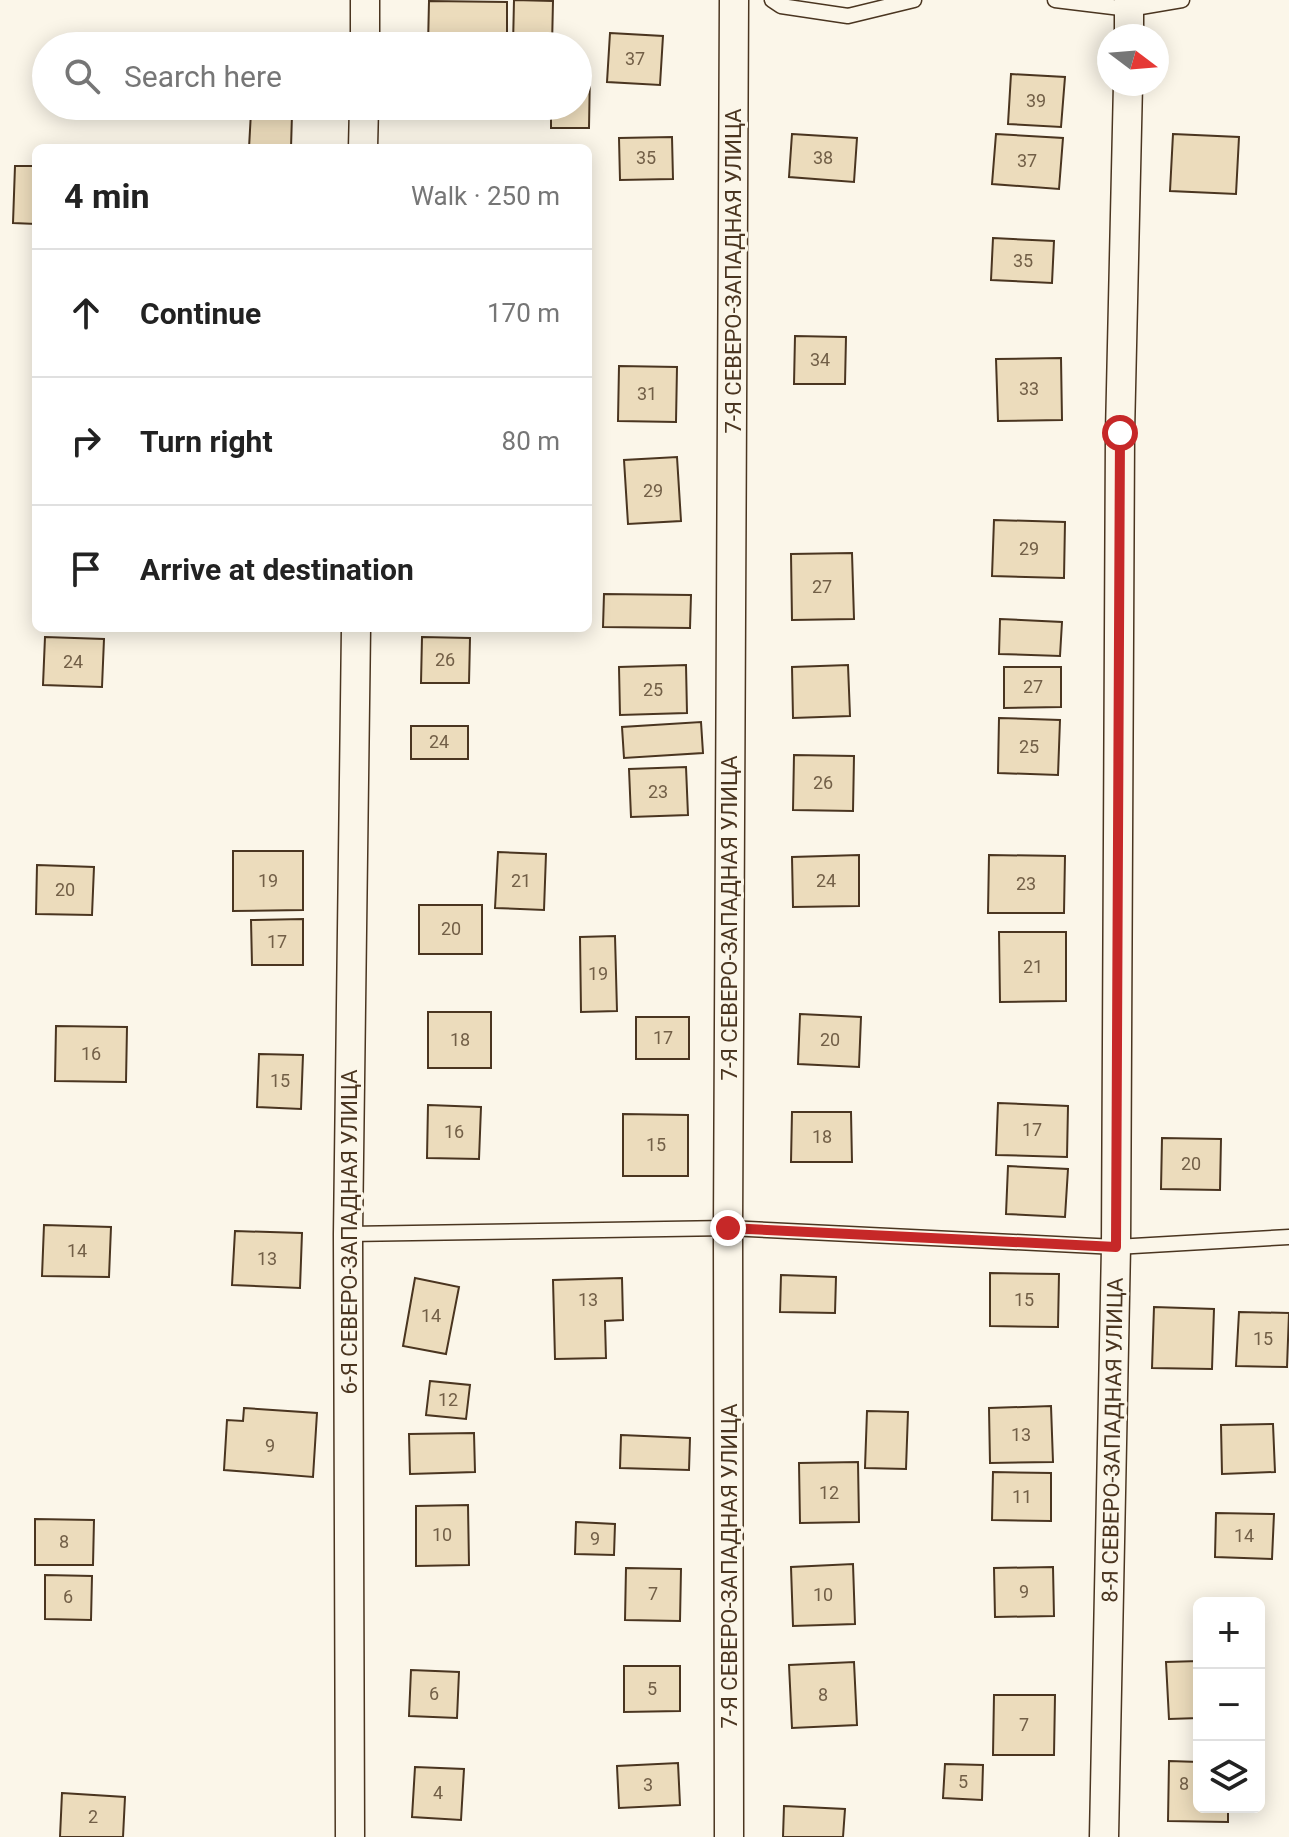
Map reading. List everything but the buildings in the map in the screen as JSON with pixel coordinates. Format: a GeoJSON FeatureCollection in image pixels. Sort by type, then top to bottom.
{"type":"FeatureCollection","features":[{"type":"Feature","properties":{"kind":"street"},"geometry":{"type":"LineString","coordinates":[[365,0],[365,32]]}},
{"type":"Feature","properties":{"kind":"street","name":"7-Я СЕВЕРО-ЗАПАДНАЯ УЛИЦА"},"geometry":{"type":"LineString","coordinates":[[729,1837],[728,1228],[734,0]]}},
{"type":"Feature","properties":{"kind":"street","name":"8-Я СЕВЕРО-ЗАПАДНАЯ УЛИЦА"},"geometry":{"type":"LineString","coordinates":[[1104,1837],[1116,1247],[1120,433],[1128,96]]}},
{"type":"Feature","properties":{"kind":"street"},"geometry":{"type":"LineString","coordinates":[[363,144],[364,120]]}},
{"type":"Feature","properties":{"kind":"street","name":"6-Я СЕВЕРО-ЗАПАДНАЯ УЛИЦА"},"geometry":{"type":"LineString","coordinates":[[350,1837],[348,1234],[356,632]]}},
{"type":"Feature","properties":{"kind":"lane"},"geometry":{"type":"LineString","coordinates":[[772,0],[781,6],[848,16],[914,0]]}},
{"type":"Feature","properties":{"kind":"lane"},"geometry":{"type":"LineString","coordinates":[[1055,0],[1129,15],[1182,0]]}},
{"type":"Feature","properties":{"kind":"lane"},"geometry":{"type":"LineString","coordinates":[[348,1234],[728,1228],[1116,1247],[1289,1237]]}},
{"type":"Feature","properties":{"kind":"route"},"geometry":{"type":"LineString","coordinates":[[728,1228],[1116,1247],[1120,433]]}}]}
